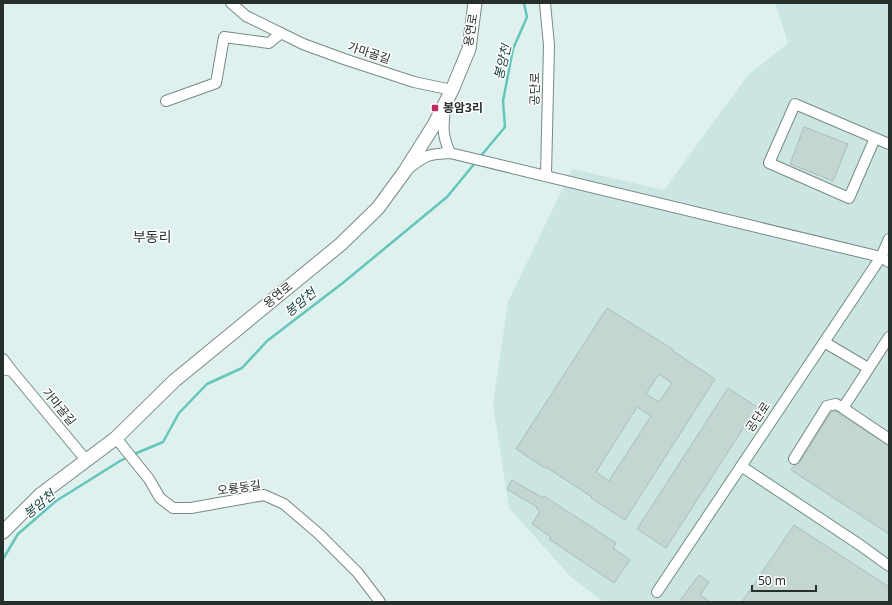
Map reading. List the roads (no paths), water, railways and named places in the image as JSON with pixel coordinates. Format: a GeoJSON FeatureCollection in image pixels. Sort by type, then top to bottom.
{"type":"FeatureCollection","features":[{"type":"Feature","properties":{"kind":"main road","name":"용연로"},"geometry":{"type":"LineString","coordinates":[[3,532],[40,495],[84,457],[120,442],[174,381],[341,244],[378,208],[405,171],[434,125],[449,96],[469,49],[475,3]]}},
{"type":"Feature","properties":{"kind":"street","name":"가마골길"},"geometry":{"type":"LineString","coordinates":[[231,3],[246,16],[303,44],[414,82],[449,96]]}},
{"type":"Feature","properties":{"kind":"street","name":"공단로"},"geometry":{"type":"LineString","coordinates":[[545,3],[549,45],[546,175]]}},
{"type":"Feature","properties":{"kind":"street"},"geometry":{"type":"LineString","coordinates":[[166,101],[216,84],[224,37],[269,43],[282,33]]}},
{"type":"Feature","properties":{"kind":"street"},"geometry":{"type":"LineString","coordinates":[[449,96],[443,127],[444,140],[452,154]]}},
{"type":"Feature","properties":{"kind":"street"},"geometry":{"type":"LineString","coordinates":[[875,138],[849,198],[769,164],[795,104],[875,138],[889,144]]}},
{"type":"Feature","properties":{"kind":"street"},"geometry":{"type":"LineString","coordinates":[[405,171],[424,157],[434,154],[452,154],[546,175],[885,259]]}},
{"type":"Feature","properties":{"kind":"street","name":"공단로"},"geometry":{"type":"LineString","coordinates":[[657,592],[824,342],[885,259],[889,239]]}},
{"type":"Feature","properties":{"kind":"street"},"geometry":{"type":"LineString","coordinates":[[843,408],[889,337]]}},
{"type":"Feature","properties":{"kind":"street"},"geometry":{"type":"LineString","coordinates":[[824,342],[868,368]]}},
{"type":"Feature","properties":{"kind":"street","name":"가마골길"},"geometry":{"type":"LineString","coordinates":[[3,359],[7,370],[84,457]]}},
{"type":"Feature","properties":{"kind":"street"},"geometry":{"type":"LineString","coordinates":[[794,459],[827,406],[836,404],[889,439]]}},
{"type":"Feature","properties":{"kind":"street","name":"오룡동길"},"geometry":{"type":"LineString","coordinates":[[120,442],[142,470],[160,498],[173,508],[191,508],[264,495],[284,504],[319,534],[358,573],[380,602]]}},
{"type":"Feature","properties":{"kind":"street"},"geometry":{"type":"LineString","coordinates":[[741,466],[889,566]]}},
{"type":"Feature","properties":{"kind":"waterway","name":"봉암천"},"geometry":{"type":"LineString","coordinates":[[480,157],[505,127],[503,101],[513,49],[527,17],[524,3]]}},
{"type":"Feature","properties":{"kind":"waterway","name":"봉암천"},"geometry":{"type":"LineString","coordinates":[[132,455],[163,442],[179,413],[207,384],[242,368],[267,341],[344,282],[447,197],[475,163]]}},
{"type":"Feature","properties":{"kind":"waterway","name":"봉암천"},"geometry":{"type":"LineString","coordinates":[[3,559],[18,534],[56,501],[128,457]]}},
{"type":"Feature","properties":{"kind":"place","name":"봉암3리"},"geometry":{"type":"Point","coordinates":[435,108]}},
{"type":"Feature","properties":{"kind":"district","name":"부동리"},"geometry":{"type":"Point","coordinates":[152,237]}}]}
